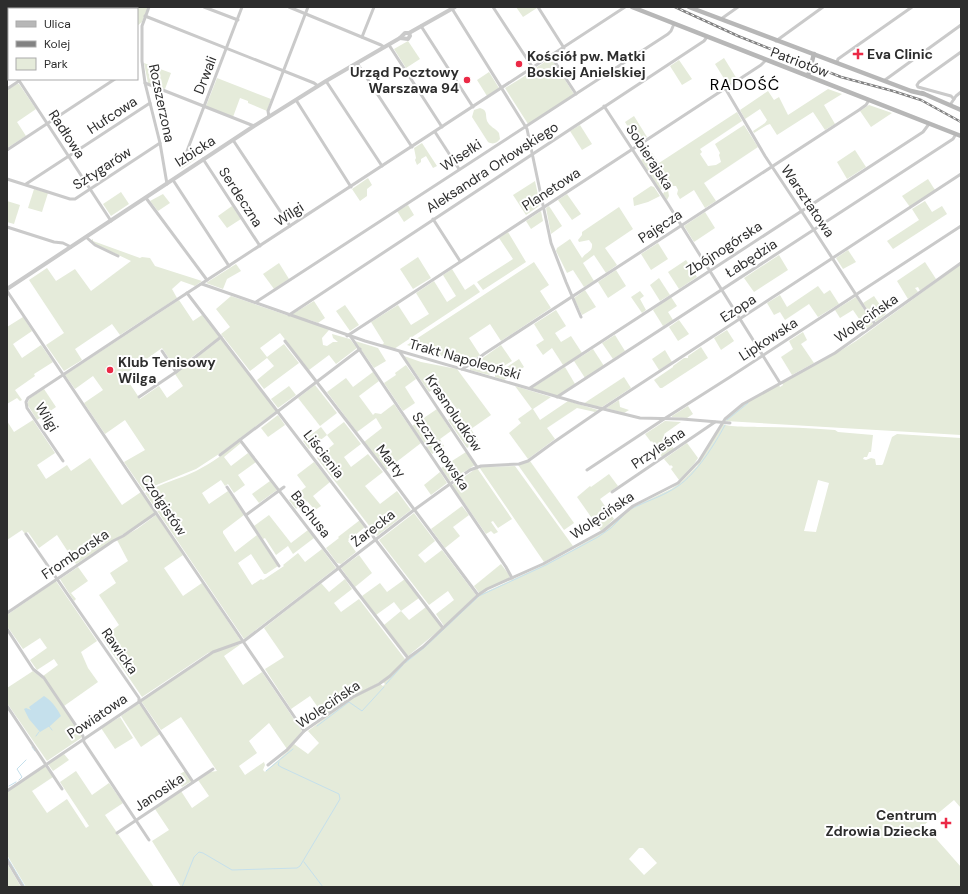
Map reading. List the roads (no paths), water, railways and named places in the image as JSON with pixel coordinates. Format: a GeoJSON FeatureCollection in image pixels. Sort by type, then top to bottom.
{"type":"FeatureCollection","features":[{"type":"Feature","properties":{"kind":"main road","name":"Patriotów"},"geometry":{"type":"LineString","coordinates":[[632,7],[961,136]]}},
{"type":"Feature","properties":{"kind":"main road","name":"Patriotów"},"geometry":{"type":"LineString","coordinates":[[689,7],[696,8],[776,41],[917,93],[924,94],[961,110]]}},
{"type":"Feature","properties":{"kind":"main road"},"geometry":{"type":"LineString","coordinates":[[808,76],[814,54]]}},
{"type":"Feature","properties":{"kind":"street","name":"Rozszerzona"},"geometry":{"type":"LineString","coordinates":[[149,7],[140,26],[142,61],[160,143],[167,184]]}},
{"type":"Feature","properties":{"kind":"street"},"geometry":{"type":"LineString","coordinates":[[204,7],[238,20]]}},
{"type":"Feature","properties":{"kind":"street","name":"Drwali"},"geometry":{"type":"LineString","coordinates":[[187,152],[242,7]]}},
{"type":"Feature","properties":{"kind":"street"},"geometry":{"type":"LineString","coordinates":[[289,7],[386,46],[442,127]]}},
{"type":"Feature","properties":{"kind":"street"},"geometry":{"type":"LineString","coordinates":[[269,116],[268,111],[308,7]]}},
{"type":"Feature","properties":{"kind":"street"},"geometry":{"type":"LineString","coordinates":[[362,37],[374,7]]}},
{"type":"Feature","properties":{"kind":"street"},"geometry":{"type":"LineString","coordinates":[[493,7],[533,68]]}},
{"type":"Feature","properties":{"kind":"street"},"geometry":{"type":"LineString","coordinates":[[538,7],[564,48]]}},
{"type":"Feature","properties":{"kind":"street","name":"Wilgi"},"geometry":{"type":"LineString","coordinates":[[63,461],[27,408],[26,402],[28,398],[626,7]]}},
{"type":"Feature","properties":{"kind":"street"},"geometry":{"type":"LineString","coordinates":[[721,19],[738,7]]}},
{"type":"Feature","properties":{"kind":"street"},"geometry":{"type":"LineString","coordinates":[[776,41],[823,7]]}},
{"type":"Feature","properties":{"kind":"street"},"geometry":{"type":"LineString","coordinates":[[836,62],[838,59],[912,7]]}},
{"type":"Feature","properties":{"kind":"street"},"geometry":{"type":"LineString","coordinates":[[473,107],[421,26],[452,8],[526,126],[533,153],[551,243],[572,297],[582,317]]}},
{"type":"Feature","properties":{"kind":"street"},"geometry":{"type":"LineString","coordinates":[[145,16],[318,86]]}},
{"type":"Feature","properties":{"kind":"street","name":"Wisełki"},"geometry":{"type":"LineString","coordinates":[[256,302],[655,42],[670,32],[674,24]]}},
{"type":"Feature","properties":{"kind":"street"},"geometry":{"type":"LineString","coordinates":[[885,80],[961,25]]}},
{"type":"Feature","properties":{"kind":"street","name":"Izbicka"},"geometry":{"type":"LineString","coordinates":[[7,290],[269,116],[386,46],[402,38],[407,40],[410,35],[409,33],[421,26]]}},
{"type":"Feature","properties":{"kind":"street","name":"Aleksandra Orłowskiego"},"geometry":{"type":"LineString","coordinates":[[288,315],[704,41],[707,37]]}},
{"type":"Feature","properties":{"kind":"street"},"geometry":{"type":"LineString","coordinates":[[954,99],[950,96],[918,87],[917,85],[919,82],[961,52]]}},
{"type":"Feature","properties":{"kind":"street"},"geometry":{"type":"LineString","coordinates":[[551,56],[576,94]]}},
{"type":"Feature","properties":{"kind":"street","name":"Planetowa"},"geometry":{"type":"LineString","coordinates":[[349,336],[460,261],[761,65],[766,60]]}},
{"type":"Feature","properties":{"kind":"street"},"geometry":{"type":"LineString","coordinates":[[138,63],[142,61]]}},
{"type":"Feature","properties":{"kind":"street"},"geometry":{"type":"LineString","coordinates":[[357,63],[412,147]]}},
{"type":"Feature","properties":{"kind":"street"},"geometry":{"type":"LineString","coordinates":[[7,89],[19,80]]}},
{"type":"Feature","properties":{"kind":"street","name":"Radłowa"},"geometry":{"type":"LineString","coordinates":[[19,80],[111,221]]}},
{"type":"Feature","properties":{"kind":"street"},"geometry":{"type":"LineString","coordinates":[[7,150],[114,80]]}},
{"type":"Feature","properties":{"kind":"street"},"geometry":{"type":"LineString","coordinates":[[326,81],[382,166]]}},
{"type":"Feature","properties":{"kind":"street"},"geometry":{"type":"LineString","coordinates":[[146,83],[254,126]]}},
{"type":"Feature","properties":{"kind":"street","name":"Warsztatowa"},"geometry":{"type":"LineString","coordinates":[[725,88],[772,167],[875,324]]}},
{"type":"Feature","properties":{"kind":"street"},"geometry":{"type":"LineString","coordinates":[[950,105],[961,92]]}},
{"type":"Feature","properties":{"kind":"street"},"geometry":{"type":"LineString","coordinates":[[296,100],[351,187]]}},
{"type":"Feature","properties":{"kind":"street","name":"Pajęcza"},"geometry":{"type":"LineString","coordinates":[[462,369],[864,107],[869,100]]}},
{"type":"Feature","properties":{"kind":"street","name":"Hufcowa"},"geometry":{"type":"LineString","coordinates":[[26,184],[150,103]]}},
{"type":"Feature","properties":{"kind":"street","name":"Sobierajska"},"geometry":{"type":"LineString","coordinates":[[604,106],[780,383]]}},
{"type":"Feature","properties":{"kind":"street","name":"Zbójnogórska"},"geometry":{"type":"LineString","coordinates":[[530,388],[923,132],[929,124]]}},
{"type":"Feature","properties":{"kind":"street"},"geometry":{"type":"LineString","coordinates":[[435,132],[460,169]]}},
{"type":"Feature","properties":{"kind":"street","name":"Łabędzia"},"geometry":{"type":"LineString","coordinates":[[557,397],[953,139],[956,134]]}},
{"type":"Feature","properties":{"kind":"street"},"geometry":{"type":"LineString","coordinates":[[233,140],[290,226]]}},
{"type":"Feature","properties":{"kind":"street","name":"Sztygarów"},"geometry":{"type":"LineString","coordinates":[[7,179],[73,200],[160,143]]}},
{"type":"Feature","properties":{"kind":"street","name":"Serdeczna"},"geometry":{"type":"LineString","coordinates":[[203,159],[260,246]]}},
{"type":"Feature","properties":{"kind":"street","name":"Ezopa"},"geometry":{"type":"LineString","coordinates":[[528,461],[602,409],[961,174]]}},
{"type":"Feature","properties":{"kind":"street"},"geometry":{"type":"LineString","coordinates":[[172,180],[229,266]]}},
{"type":"Feature","properties":{"kind":"street"},"geometry":{"type":"LineString","coordinates":[[146,198],[207,280]]}},
{"type":"Feature","properties":{"kind":"street"},"geometry":{"type":"LineString","coordinates":[[433,219],[460,261]]}},
{"type":"Feature","properties":{"kind":"street","name":"Lipkowska"},"geometry":{"type":"LineString","coordinates":[[588,470],[664,418],[961,226]]}},
{"type":"Feature","properties":{"kind":"street"},"geometry":{"type":"LineString","coordinates":[[7,227],[54,242],[63,243],[71,247]]}},
{"type":"Feature","properties":{"kind":"street"},"geometry":{"type":"LineString","coordinates":[[86,237],[95,245],[118,256]]}},
{"type":"Feature","properties":{"kind":"street","name":"Wolęcińska"},"geometry":{"type":"LineString","coordinates":[[268,765],[287,750],[304,731],[353,696],[382,682],[390,676],[478,595],[487,589],[543,564],[604,531],[633,506],[678,483],[699,461],[727,416],[743,404],[835,353],[961,262]]}},
{"type":"Feature","properties":{"kind":"street","name":"Trakt Napoleoński"},"geometry":{"type":"LineString","coordinates":[[202,284],[349,336],[400,352],[602,409],[640,418],[664,418],[730,423]]}},
{"type":"Feature","properties":{"kind":"street","name":"Czołgistów"},"geometry":{"type":"LineString","coordinates":[[7,290],[304,731]]}},
{"type":"Feature","properties":{"kind":"street","name":"Liścienia"},"geometry":{"type":"LineString","coordinates":[[187,293],[443,628]]}},
{"type":"Feature","properties":{"kind":"street","name":"Szczytnowska"},"geometry":{"type":"LineString","coordinates":[[349,336],[360,349],[512,578]]}},
{"type":"Feature","properties":{"kind":"street"},"geometry":{"type":"LineString","coordinates":[[139,397],[176,372],[221,337]]}},
{"type":"Feature","properties":{"kind":"street","name":"Marty"},"geometry":{"type":"LineString","coordinates":[[285,342],[387,473],[478,595]]}},
{"type":"Feature","properties":{"kind":"street"},"geometry":{"type":"LineString","coordinates":[[220,455],[360,349]]}},
{"type":"Feature","properties":{"kind":"street"},"geometry":{"type":"LineString","coordinates":[[162,351],[176,372]]}},
{"type":"Feature","properties":{"kind":"street","name":"Krasnoludków"},"geometry":{"type":"LineString","coordinates":[[400,352],[477,467]]}},
{"type":"Feature","properties":{"kind":"street","name":"Przyleśna"},"geometry":{"type":"LineString","coordinates":[[612,492],[715,422]]}},
{"type":"Feature","properties":{"kind":"street","name":"Bachusa"},"geometry":{"type":"LineString","coordinates":[[240,440],[408,658]]}},
{"type":"Feature","properties":{"kind":"street","name":"Żarecka"},"geometry":{"type":"LineString","coordinates":[[244,641],[450,484],[477,467],[519,464],[528,461]]}},
{"type":"Feature","properties":{"kind":"street"},"geometry":{"type":"LineString","coordinates":[[227,487],[279,566]]}},
{"type":"Feature","properties":{"kind":"street"},"geometry":{"type":"LineString","coordinates":[[246,515],[284,487]]}},
{"type":"Feature","properties":{"kind":"street","name":"Fromborska"},"geometry":{"type":"LineString","coordinates":[[7,613],[94,554],[136,528],[156,513]]}},
{"type":"Feature","properties":{"kind":"street","name":"Rawicka"},"geometry":{"type":"LineString","coordinates":[[26,534],[58,579],[85,622],[139,698],[139,701],[193,782]]}},
{"type":"Feature","properties":{"kind":"street"},"geometry":{"type":"LineString","coordinates":[[7,629],[33,669],[44,678],[83,736],[84,742],[149,840]]}},
{"type":"Feature","properties":{"kind":"street","name":"Powiatowa"},"geometry":{"type":"LineString","coordinates":[[7,791],[213,652],[244,641]]}},
{"type":"Feature","properties":{"kind":"street"},"geometry":{"type":"LineString","coordinates":[[7,706],[62,789]]}},
{"type":"Feature","properties":{"kind":"street","name":"Janosika"},"geometry":{"type":"LineString","coordinates":[[117,833],[212,769]]}},
{"type":"Feature","properties":{"kind":"street"},"geometry":{"type":"LineString","coordinates":[[7,860],[23,887]]}},
{"type":"Feature","properties":{"kind":"water"},"geometry":{"type":"Polygon","coordinates":[[[44,696],[54,704],[61,716],[50,726],[40,732],[29,719],[24,709],[26,708],[31,710],[29,707],[44,696]]]}},
{"type":"Feature","properties":{"kind":"waterway"},"geometry":{"type":"LineString","coordinates":[[727,420],[748,403]]}},
{"type":"Feature","properties":{"kind":"waterway"},"geometry":{"type":"LineString","coordinates":[[631,509],[667,493],[685,481],[704,458],[725,425]]}},
{"type":"Feature","properties":{"kind":"waterway"},"geometry":{"type":"LineString","coordinates":[[405,663],[425,647],[479,596],[546,565],[598,537],[611,528],[624,515]]}},
{"type":"Feature","properties":{"kind":"waterway"},"geometry":{"type":"LineString","coordinates":[[386,684],[403,665]]}},
{"type":"Feature","properties":{"kind":"waterway"},"geometry":{"type":"LineString","coordinates":[[317,726],[349,702],[362,711],[384,687]]}},
{"type":"Feature","properties":{"kind":"waterway"},"geometry":{"type":"LineString","coordinates":[[49,726],[52,730]]}},
{"type":"Feature","properties":{"kind":"waterway"},"geometry":{"type":"LineString","coordinates":[[36,736],[39,732]]}},
{"type":"Feature","properties":{"kind":"waterway"},"geometry":{"type":"LineString","coordinates":[[32,747],[35,751]]}},
{"type":"Feature","properties":{"kind":"waterway"},"geometry":{"type":"LineString","coordinates":[[266,771],[293,749]]}},
{"type":"Feature","properties":{"kind":"waterway"},"geometry":{"type":"LineString","coordinates":[[19,780],[22,777],[17,769],[26,760]]}},
{"type":"Feature","properties":{"kind":"waterway"},"geometry":{"type":"LineString","coordinates":[[182,887],[194,857],[199,852],[232,870],[297,868],[300,866],[340,799],[339,794],[281,767],[278,765],[279,762]]}},
{"type":"Feature","properties":{"kind":"waterway"},"geometry":{"type":"LineString","coordinates":[[9,786],[16,782]]}},
{"type":"Feature","properties":{"kind":"waterway"},"geometry":{"type":"LineString","coordinates":[[7,857],[25,887]]}},
{"type":"Feature","properties":{"kind":"waterway"},"geometry":{"type":"LineString","coordinates":[[304,862],[323,887]]}},
{"type":"Feature","properties":{"kind":"railway"},"geometry":{"type":"LineString","coordinates":[[675,7],[738,36],[841,77],[921,100],[961,122]]}},
{"type":"Feature","properties":{"kind":"place","name":"Eva Clinic"},"geometry":{"type":"Point","coordinates":[858,54]}},
{"type":"Feature","properties":{"kind":"place","name":"Kościół pw. Matki Boskiej Anielskiej"},"geometry":{"type":"Point","coordinates":[519,64]}},
{"type":"Feature","properties":{"kind":"place","name":"Urząd Pocztowy Warszawa 94"},"geometry":{"type":"Point","coordinates":[467,80]}},
{"type":"Feature","properties":{"kind":"place","name":"Klub Tenisowy Wilga"},"geometry":{"type":"Point","coordinates":[110,370]}},
{"type":"Feature","properties":{"kind":"place","name":"Centrum Zdrowia Dziecka"},"geometry":{"type":"Point","coordinates":[946,823]}},
{"type":"Feature","properties":{"kind":"district","name":"RADOŚĆ"},"geometry":{"type":"Point","coordinates":[745,84]}}]}
